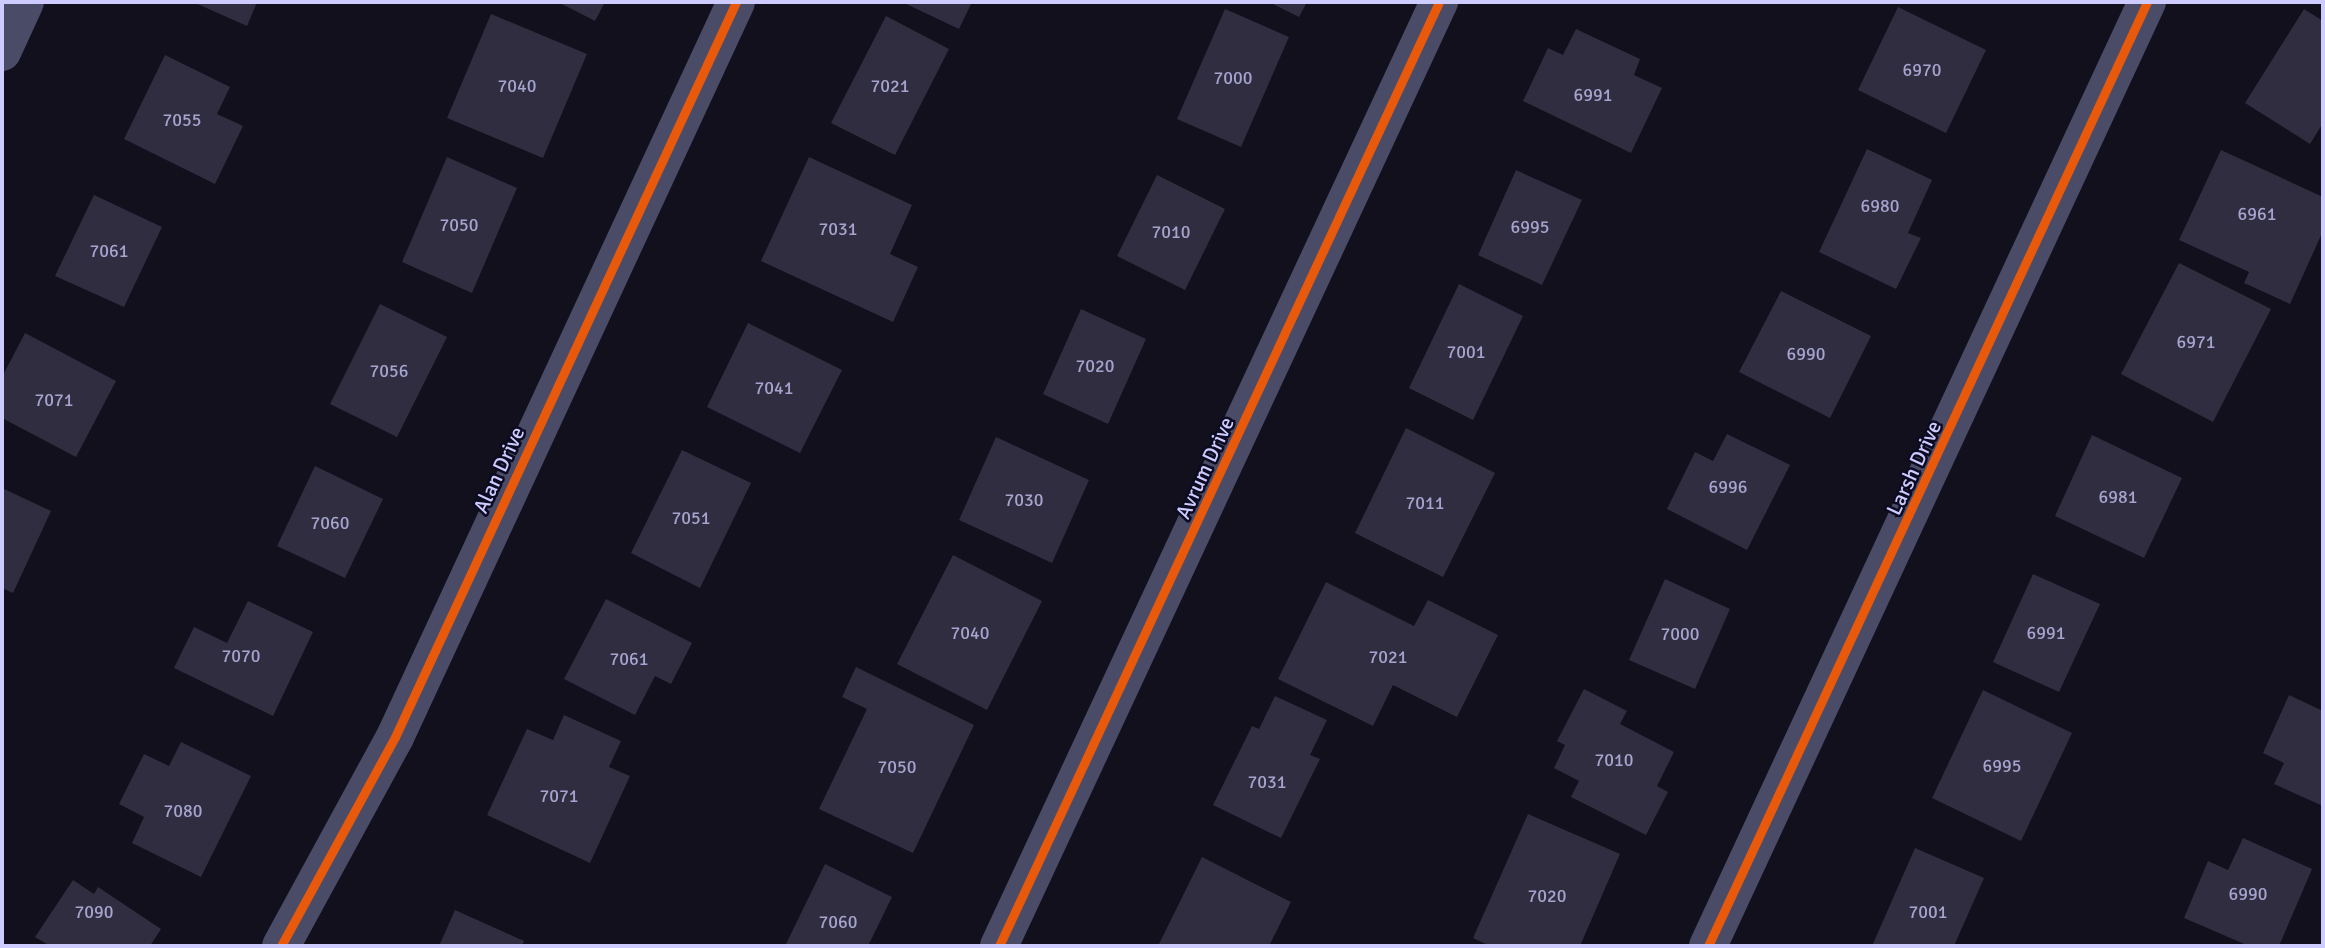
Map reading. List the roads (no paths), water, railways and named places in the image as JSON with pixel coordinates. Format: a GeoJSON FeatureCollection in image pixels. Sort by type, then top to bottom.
{"type":"FeatureCollection","features":[{"type":"Feature","properties":{"kind":"street"},"geometry":{"type":"LineString","coordinates":[[2,52],[25,2]]}},
{"type":"Feature","properties":{"kind":"street","name":"Alan Drive"},"geometry":{"type":"LineString","coordinates":[[281,946],[395,737],[736,2]]}},
{"type":"Feature","properties":{"kind":"street","name":"Avrum Drive"},"geometry":{"type":"LineString","coordinates":[[999,946],[1438,2]]}},
{"type":"Feature","properties":{"kind":"street","name":"Larsh Drive"},"geometry":{"type":"LineString","coordinates":[[1709,946],[2147,2]]}}]}
